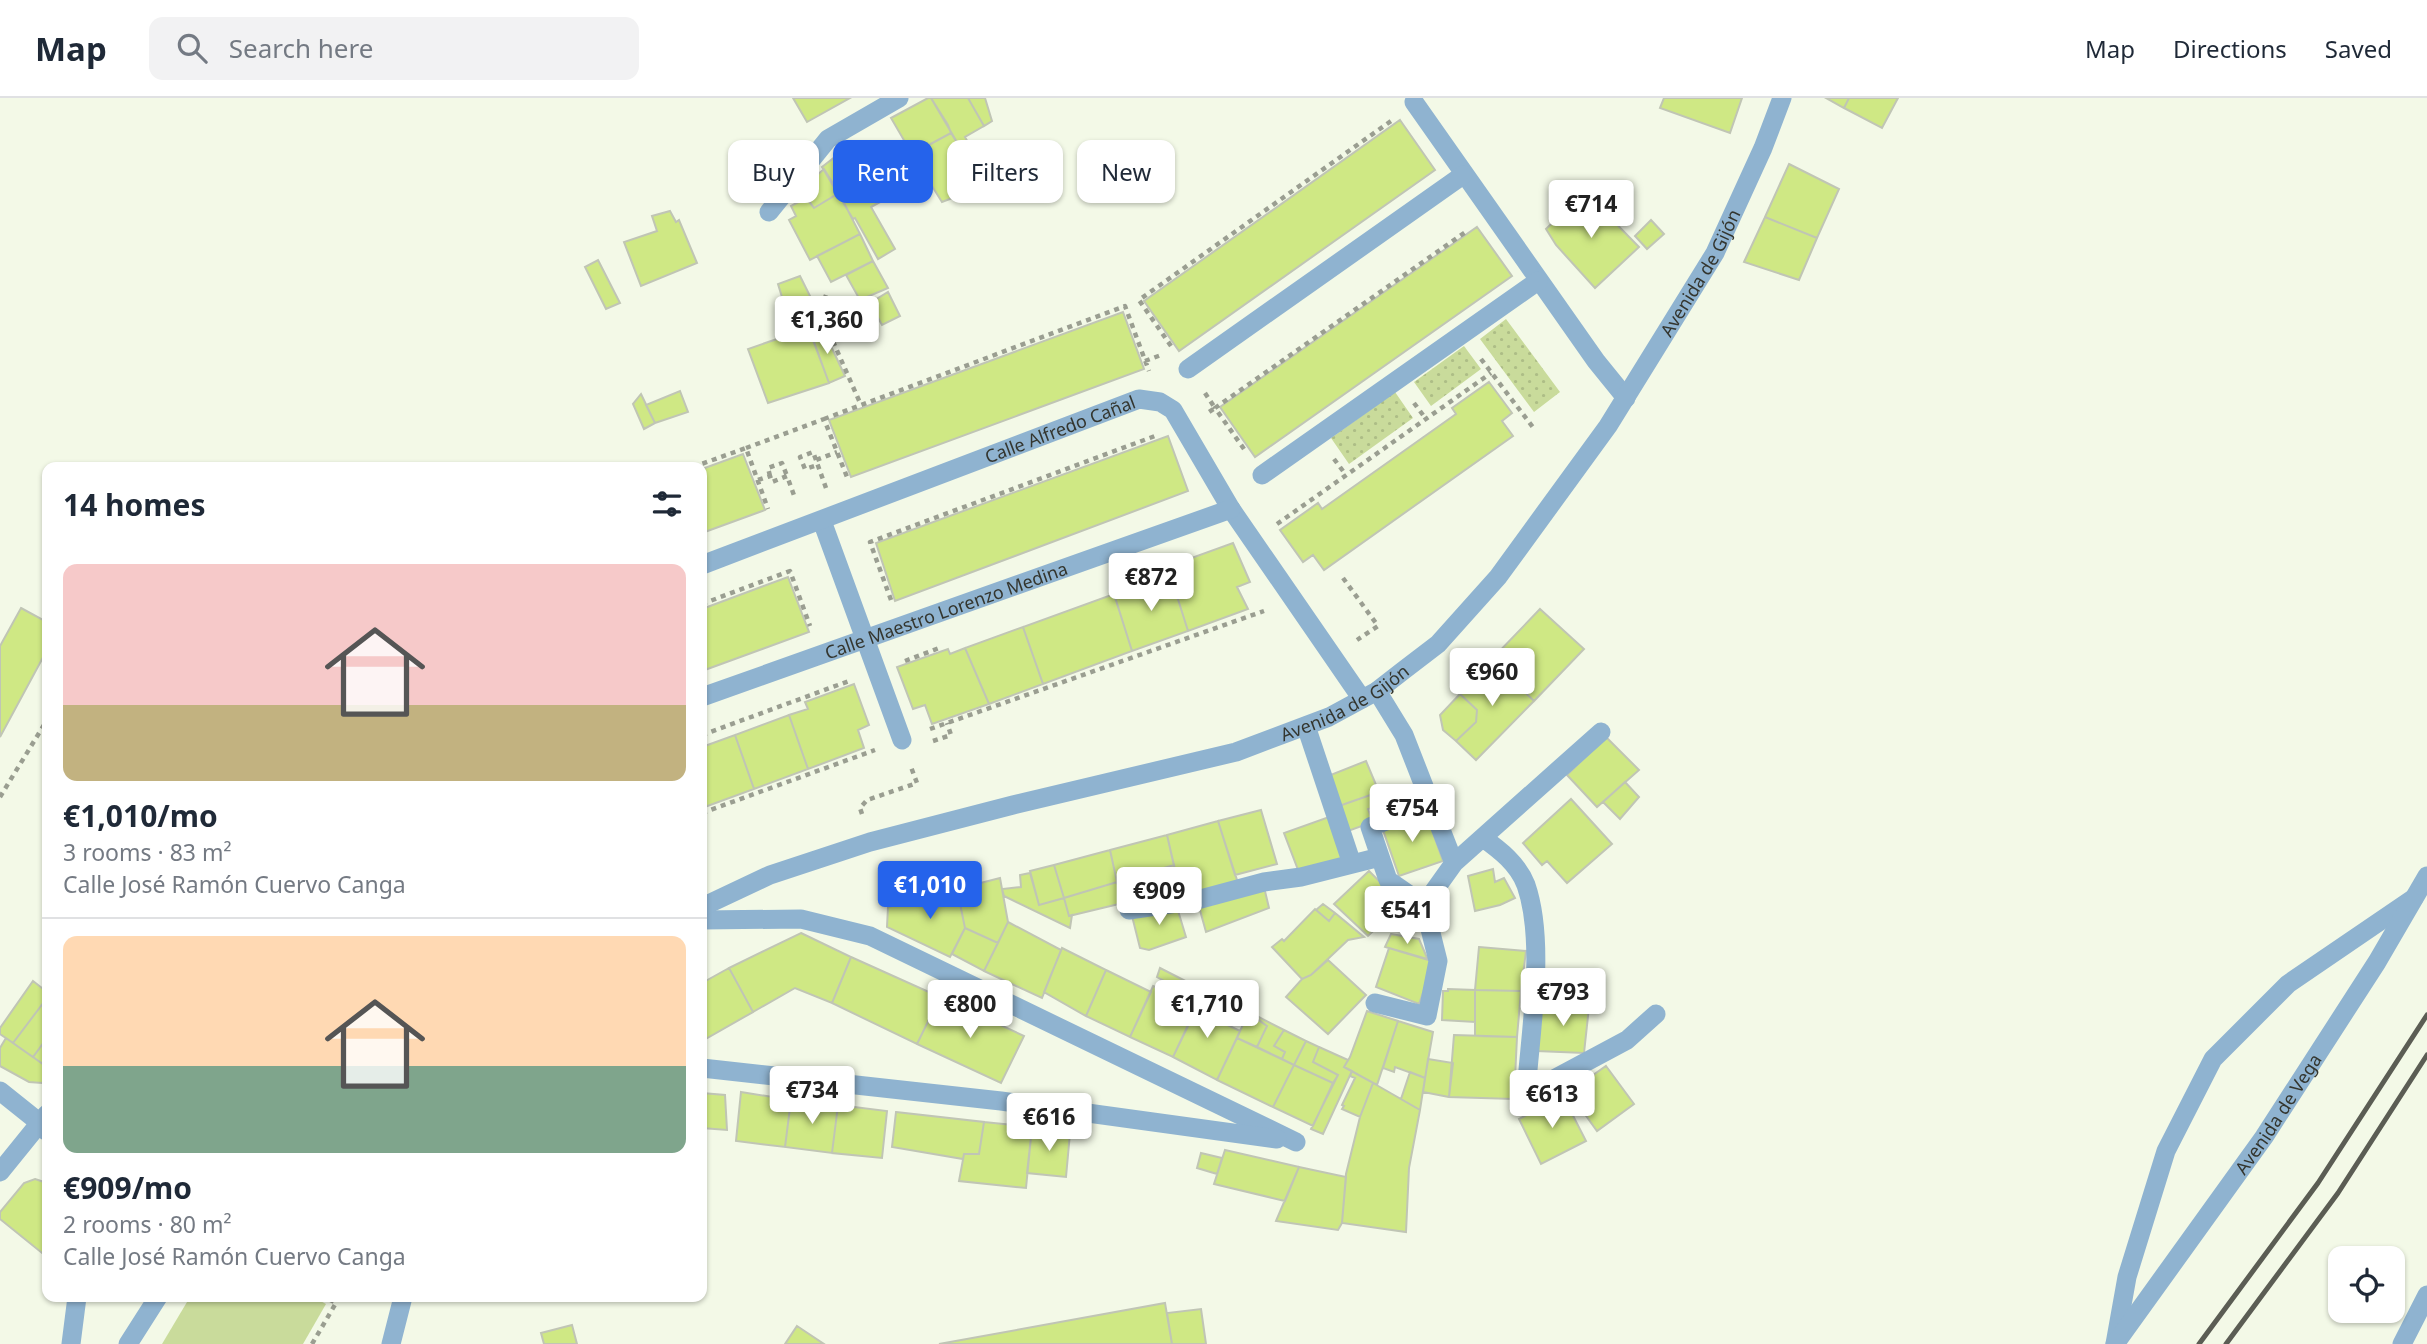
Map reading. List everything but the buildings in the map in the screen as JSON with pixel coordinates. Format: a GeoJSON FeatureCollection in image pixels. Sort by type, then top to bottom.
{"type":"FeatureCollection","features":[{"type":"Feature","properties":{"kind":"street"},"geometry":{"type":"LineString","coordinates":[[769,212],[828,139],[899,98]]}},
{"type":"Feature","properties":{"kind":"street","name":"Avenida de Gijón"},"geometry":{"type":"LineString","coordinates":[[707,904],[771,875],[870,842],[1236,752],[1329,717],[1369,695],[1438,644],[1498,577],[1626,398],[1715,253],[1763,148],[1782,98]]}},
{"type":"Feature","properties":{"kind":"street"},"geometry":{"type":"LineString","coordinates":[[1408,108],[1463,175],[1595,361],[1626,398]]}},
{"type":"Feature","properties":{"kind":"street"},"geometry":{"type":"LineString","coordinates":[[1188,369],[1463,175]]}},
{"type":"Feature","properties":{"kind":"street"},"geometry":{"type":"LineString","coordinates":[[1262,475],[1538,281]]}},
{"type":"Feature","properties":{"kind":"street","name":"Calle Alfredo Cañal"},"geometry":{"type":"LineString","coordinates":[[707,563],[1139,399],[1160,402],[1173,410],[1231,509],[1369,695],[1405,735],[1454,863]]}},
{"type":"Feature","properties":{"kind":"street","name":"Calle Maestro Lorenzo Medina"},"geometry":{"type":"LineString","coordinates":[[707,695],[1231,509]]}},
{"type":"Feature","properties":{"kind":"street"},"geometry":{"type":"LineString","coordinates":[[821,521],[878,671],[911,736]]}},
{"type":"Feature","properties":{"kind":"street"},"geometry":{"type":"LineString","coordinates":[[1306,726],[1352,864]]}},
{"type":"Feature","properties":{"kind":"street"},"geometry":{"type":"LineString","coordinates":[[1424,905],[1454,863],[1601,732]]}},
{"type":"Feature","properties":{"kind":"street"},"geometry":{"type":"LineString","coordinates":[[1375,1003],[1426,1016],[1438,961],[1424,905],[1388,880],[1370,827],[1431,804]]}},
{"type":"Feature","properties":{"kind":"street"},"geometry":{"type":"LineString","coordinates":[[1483,838],[1506,854],[1525,883],[1537,944],[1526,1094],[1627,1040],[1656,1014]]}},
{"type":"Feature","properties":{"kind":"street"},"geometry":{"type":"LineString","coordinates":[[1129,911],[1196,900],[1264,882],[1301,877],[1381,857]]}},
{"type":"Feature","properties":{"kind":"street","name":"Avenida de Vega"},"geometry":{"type":"LineString","coordinates":[[2115,1344],[2264,1138],[2377,962],[2427,876]]}},
{"type":"Feature","properties":{"kind":"street"},"geometry":{"type":"LineString","coordinates":[[2115,1344],[2127,1278],[2166,1151],[2213,1059],[2288,984],[2414,898]]}},
{"type":"Feature","properties":{"kind":"street"},"geometry":{"type":"LineString","coordinates":[[707,920],[801,919],[870,936],[1296,1142],[1001,1101],[707,1069]]}},
{"type":"Feature","properties":{"kind":"street"},"geometry":{"type":"LineString","coordinates":[[0,1091],[42,1121]]}},
{"type":"Feature","properties":{"kind":"street"},"geometry":{"type":"LineString","coordinates":[[0,1172],[42,1126]]}},
{"type":"Feature","properties":{"kind":"street"},"geometry":{"type":"LineString","coordinates":[[2402,1344],[2427,1295]]}},
{"type":"Feature","properties":{"kind":"street"},"geometry":{"type":"LineString","coordinates":[[71,1344],[76,1302]]}},
{"type":"Feature","properties":{"kind":"street"},"geometry":{"type":"LineString","coordinates":[[128,1344],[155,1302]]}},
{"type":"Feature","properties":{"kind":"street"},"geometry":{"type":"LineString","coordinates":[[391,1344],[402,1302]]}},
{"type":"Feature","properties":{"kind":"path"},"geometry":{"type":"LineString","coordinates":[[1188,369],[1139,300],[1408,108]]}},
{"type":"Feature","properties":{"kind":"path"},"geometry":{"type":"LineString","coordinates":[[1262,475],[1215,408],[1491,214]]}},
{"type":"Feature","properties":{"kind":"path"},"geometry":{"type":"LineString","coordinates":[[826,295],[820,312],[860,405]]}},
{"type":"Feature","properties":{"kind":"path"},"geometry":{"type":"LineString","coordinates":[[707,462],[1125,306],[1160,402]]}},
{"type":"Feature","properties":{"kind":"path"},"geometry":{"type":"LineString","coordinates":[[1462,334],[1535,430]]}},
{"type":"Feature","properties":{"kind":"path"},"geometry":{"type":"LineString","coordinates":[[1273,527],[1491,373]]}},
{"type":"Feature","properties":{"kind":"path"},"geometry":{"type":"LineString","coordinates":[[824,419],[859,507]]}},
{"type":"Feature","properties":{"kind":"path"},"geometry":{"type":"LineString","coordinates":[[901,627],[870,542],[1183,426]]}},
{"type":"Feature","properties":{"kind":"path"},"geometry":{"type":"LineString","coordinates":[[746,448],[778,536]]}},
{"type":"Feature","properties":{"kind":"path"},"geometry":{"type":"LineString","coordinates":[[821,521],[817,462],[837,452]]}},
{"type":"Feature","properties":{"kind":"path"},"geometry":{"type":"LineString","coordinates":[[787,476],[772,481],[768,468],[782,463],[787,476],[821,521]]}},
{"type":"Feature","properties":{"kind":"path"},"geometry":{"type":"LineString","coordinates":[[758,480],[771,476]]}},
{"type":"Feature","properties":{"kind":"path"},"geometry":{"type":"LineString","coordinates":[[707,602],[790,571],[821,656]]}},
{"type":"Feature","properties":{"kind":"path"},"geometry":{"type":"LineString","coordinates":[[1343,578],[1378,626],[1358,640]]}},
{"type":"Feature","properties":{"kind":"path"},"geometry":{"type":"LineString","coordinates":[[707,811],[1264,611],[1267,619]]}},
{"type":"Feature","properties":{"kind":"path"},"geometry":{"type":"LineString","coordinates":[[878,671],[942,648]]}},
{"type":"Feature","properties":{"kind":"path"},"geometry":{"type":"LineString","coordinates":[[707,734],[855,679]]}},
{"type":"Feature","properties":{"kind":"path"},"geometry":{"type":"LineString","coordinates":[[947,723],[951,735]]}},
{"type":"Feature","properties":{"kind":"path"},"geometry":{"type":"LineString","coordinates":[[0,797],[42,728]]}},
{"type":"Feature","properties":{"kind":"path"},"geometry":{"type":"LineString","coordinates":[[312,1344],[334,1302]]}},
{"type":"Feature","properties":{"kind":"green space"},"geometry":{"type":"Polygon","coordinates":[[[1506,319],[1560,392],[1534,412],[1480,339],[1506,319]]]}},
{"type":"Feature","properties":{"kind":"green space"},"geometry":{"type":"Polygon","coordinates":[[[1464,346],[1481,369],[1431,406],[1414,382],[1464,346]]]}},
{"type":"Feature","properties":{"kind":"green space"},"geometry":{"type":"Polygon","coordinates":[[[1395,392],[1413,418],[1349,464],[1331,438],[1395,392]]]}},
{"type":"Feature","properties":{"kind":"green space"},"geometry":{"type":"Polygon","coordinates":[[[187,1302],[326,1304],[303,1344],[162,1344],[187,1302]]]}},
{"type":"Feature","properties":{"kind":"railway"},"geometry":{"type":"LineString","coordinates":[[2199,1344],[2318,1183],[2427,1015]]}},
{"type":"Feature","properties":{"kind":"railway"},"geometry":{"type":"LineString","coordinates":[[2226,1344],[2338,1193],[2427,1055]]}}]}
